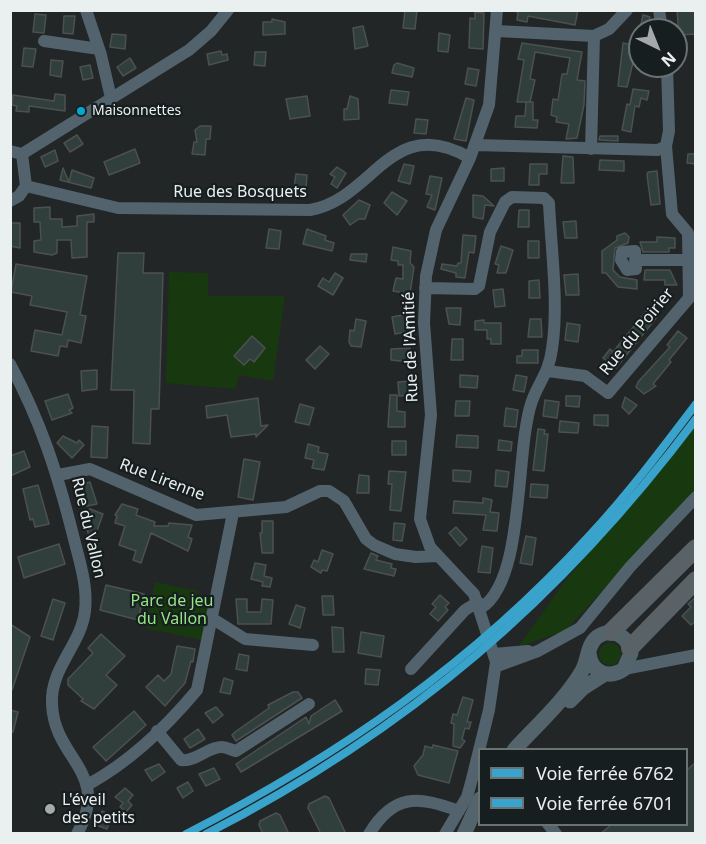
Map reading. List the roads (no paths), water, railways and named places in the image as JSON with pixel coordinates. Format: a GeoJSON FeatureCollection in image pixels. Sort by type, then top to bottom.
{"type":"FeatureCollection","features":[{"type":"Feature","properties":{"kind":"highway"},"geometry":{"type":"LineString","coordinates":[[611,632],[696,548]]}},
{"type":"Feature","properties":{"kind":"highway"},"geometry":{"type":"LineString","coordinates":[[631,651],[696,580]]}},
{"type":"Feature","properties":{"kind":"main road"},"geometry":{"type":"LineString","coordinates":[[516,748],[572,686],[584,668],[589,653],[593,641],[604,633],[611,632],[623,637],[631,651],[624,669],[616,674],[605,674],[593,666],[589,653]]}},
{"type":"Feature","properties":{"kind":"main road"},"geometry":{"type":"LineString","coordinates":[[527,748],[575,695],[605,674]]}},
{"type":"Feature","properties":{"kind":"main road"},"geometry":{"type":"LineString","coordinates":[[470,824],[478,804]]}},
{"type":"Feature","properties":{"kind":"street"},"geometry":{"type":"LineString","coordinates":[[86,10],[99,49],[111,98]]}},
{"type":"Feature","properties":{"kind":"street"},"geometry":{"type":"LineString","coordinates":[[10,201],[19,196],[26,186],[16,152],[189,50],[228,10]]}},
{"type":"Feature","properties":{"kind":"street","name":"Rue de l'Amitié"},"geometry":{"type":"LineString","coordinates":[[446,832],[470,824],[472,779],[494,654],[479,605],[470,586],[438,555],[425,538],[420,519],[431,415],[424,323],[425,288],[436,230],[476,145],[489,105],[497,32],[496,10]]}},
{"type":"Feature","properties":{"kind":"street"},"geometry":{"type":"LineString","coordinates":[[497,32],[594,36],[609,29],[627,10]]}},
{"type":"Feature","properties":{"kind":"street"},"geometry":{"type":"LineString","coordinates":[[591,149],[594,36]]}},
{"type":"Feature","properties":{"kind":"street"},"geometry":{"type":"LineString","coordinates":[[44,41],[99,49]]}},
{"type":"Feature","properties":{"kind":"street"},"geometry":{"type":"LineString","coordinates":[[476,145],[657,150],[666,146],[669,130],[667,78]]}},
{"type":"Feature","properties":{"kind":"street","name":"Rue du Poirier"},"geometry":{"type":"LineString","coordinates":[[548,371],[585,376],[608,393],[689,298],[692,260],[688,233],[672,214],[666,146]]}},
{"type":"Feature","properties":{"kind":"street","name":"Rue des Bosquets"},"geometry":{"type":"LineString","coordinates":[[26,186],[118,208],[310,210],[326,207],[345,197],[386,159],[408,147],[448,148],[470,158]]}},
{"type":"Feature","properties":{"kind":"street"},"geometry":{"type":"LineString","coordinates":[[411,669],[465,610],[491,601],[507,571],[531,404],[548,371],[553,347],[553,282],[549,203],[544,198],[512,197],[506,202],[490,232],[479,285],[475,289],[425,288]]}},
{"type":"Feature","properties":{"kind":"street","name":"Rue du Poirier"},"geometry":{"type":"LineString","coordinates":[[636,260],[692,260]]}},
{"type":"Feature","properties":{"kind":"street","name":"Rue du Vallon"},"geometry":{"type":"LineString","coordinates":[[10,364],[30,401],[58,475],[84,578],[86,598],[79,633],[55,677],[52,703],[54,721],[61,739],[89,784]]}},
{"type":"Feature","properties":{"kind":"street","name":"Rue Lirenne"},"geometry":{"type":"LineString","coordinates":[[58,475],[90,469],[196,514],[234,513],[286,507],[320,491],[329,491],[344,501],[366,539],[374,545],[394,554],[416,557],[438,555]]}},
{"type":"Feature","properties":{"kind":"street"},"geometry":{"type":"LineString","coordinates":[[494,654],[538,651],[580,628],[630,567],[696,497]]}},
{"type":"Feature","properties":{"kind":"street"},"geometry":{"type":"LineString","coordinates":[[77,834],[87,808],[89,784],[109,772],[157,731],[197,690],[234,513]]}},
{"type":"Feature","properties":{"kind":"street"},"geometry":{"type":"LineString","coordinates":[[213,619],[245,639],[313,645]]}},
{"type":"Feature","properties":{"kind":"street"},"geometry":{"type":"LineString","coordinates":[[631,651],[647,664]]}},
{"type":"Feature","properties":{"kind":"street"},"geometry":{"type":"LineString","coordinates":[[624,669],[696,656]]}},
{"type":"Feature","properties":{"kind":"street"},"geometry":{"type":"LineString","coordinates":[[157,731],[181,760],[188,761],[215,748],[224,747],[236,751],[309,704]]}},
{"type":"Feature","properties":{"kind":"street"},"geometry":{"type":"LineString","coordinates":[[369,834],[377,820],[392,807],[408,799],[422,800],[470,824],[478,811]]}},
{"type":"Feature","properties":{"kind":"rail line","name":"6762"},"geometry":{"type":"LineString","coordinates":[[186,834],[243,804],[351,738],[402,703],[499,625],[590,535],[658,454],[696,404]]}},
{"type":"Feature","properties":{"kind":"rail line","name":"6701"},"geometry":{"type":"LineString","coordinates":[[206,834],[279,794],[349,751],[414,705],[476,655],[590,546],[644,485],[696,419]]}},
{"type":"Feature","properties":{"kind":"place","name":"Maisonnettes"},"geometry":{"type":"Point","coordinates":[81,111]}},
{"type":"Feature","properties":{"kind":"place","name":"L'éveil des petits"},"geometry":{"type":"Point","coordinates":[50,809]}},
{"type":"Feature","properties":{"kind":"park label","name":"Parc de jeu du Vallon"},"geometry":{"type":"Point","coordinates":[172,610]}}]}
